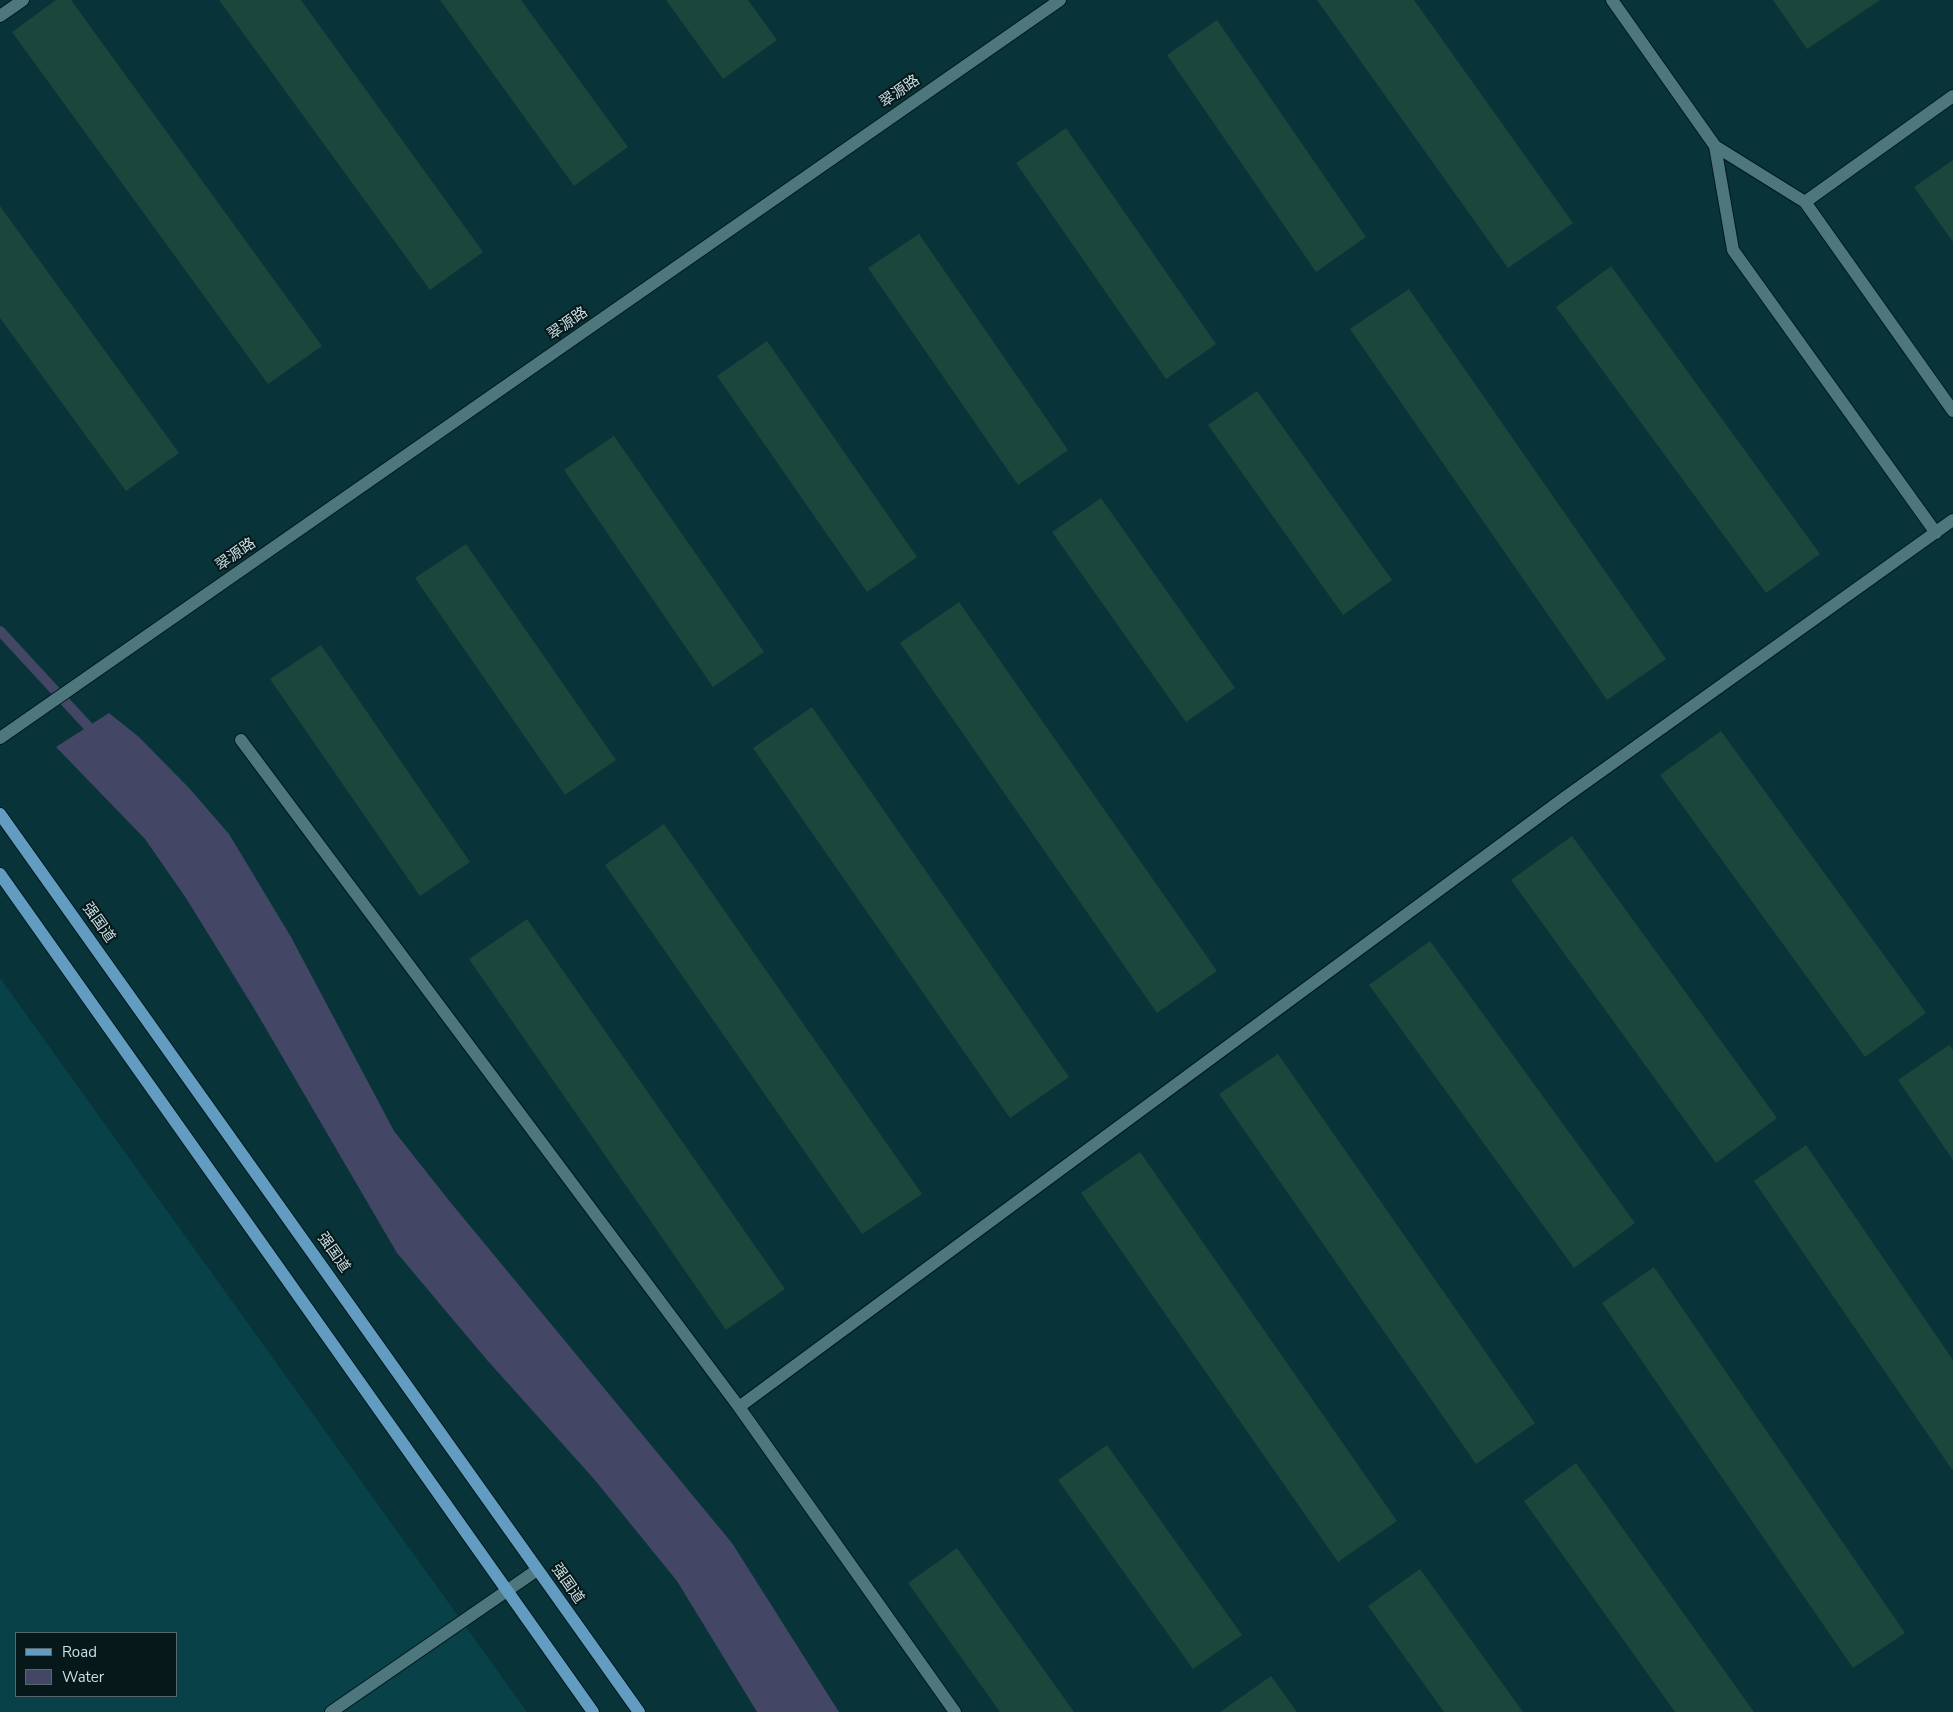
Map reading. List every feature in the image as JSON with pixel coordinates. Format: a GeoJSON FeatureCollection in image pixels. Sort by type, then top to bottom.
{"type":"FeatureCollection","features":[{"type":"Feature","properties":{"kind":"main road","name":"强国道"},"geometry":{"type":"LineString","coordinates":[[0,814],[639,1712]]}},
{"type":"Feature","properties":{"kind":"main road"},"geometry":{"type":"LineString","coordinates":[[0,874],[593,1712]]}},
{"type":"Feature","properties":{"kind":"street"},"geometry":{"type":"LineString","coordinates":[[0,16],[23,0]]}},
{"type":"Feature","properties":{"kind":"street","name":"翠源路"},"geometry":{"type":"LineString","coordinates":[[0,738],[1060,0]]}},
{"type":"Feature","properties":{"kind":"street"},"geometry":{"type":"LineString","coordinates":[[1612,0],[1715,146],[1804,202],[1953,412]]}},
{"type":"Feature","properties":{"kind":"street"},"geometry":{"type":"LineString","coordinates":[[1804,202],[1953,96]]}},
{"type":"Feature","properties":{"kind":"street"},"geometry":{"type":"LineString","coordinates":[[1715,146],[1733,250],[1936,533]]}},
{"type":"Feature","properties":{"kind":"street"},"geometry":{"type":"LineString","coordinates":[[739,1407],[1548,810],[1953,520]]}},
{"type":"Feature","properties":{"kind":"street"},"geometry":{"type":"LineString","coordinates":[[241,740],[739,1407],[955,1712]]}},
{"type":"Feature","properties":{"kind":"street"},"geometry":{"type":"LineString","coordinates":[[331,1712],[537,1570]]}},
{"type":"Feature","properties":{"kind":"shaded area"},"geometry":{"type":"Polygon","coordinates":[[[0,978],[527,1712],[0,1712],[0,978]]]}},
{"type":"Feature","properties":{"kind":"water"},"geometry":{"type":"Polygon","coordinates":[[[109,713],[139,737],[189,788],[229,834],[291,937],[394,1131],[451,1203],[732,1543],[839,1712],[757,1712],[677,1581],[594,1479],[487,1360],[397,1253],[255,1010],[186,898],[145,839],[56,747],[109,713]]]}},
{"type":"Feature","properties":{"kind":"building"},"geometry":{"type":"Polygon","coordinates":[[[56,0],[71,0],[322,346],[268,384],[12,32],[56,0]]]}},
{"type":"Feature","properties":{"kind":"building"},"geometry":{"type":"Polygon","coordinates":[[[219,0],[301,0],[483,252],[430,290],[219,0]]]}},
{"type":"Feature","properties":{"kind":"building"},"geometry":{"type":"Polygon","coordinates":[[[440,0],[521,0],[628,147],[574,186],[440,0]]]}},
{"type":"Feature","properties":{"kind":"building"},"geometry":{"type":"Polygon","coordinates":[[[666,0],[748,0],[777,40],[723,79],[666,0]]]}},
{"type":"Feature","properties":{"kind":"building"},"geometry":{"type":"Polygon","coordinates":[[[1317,0],[1414,0],[1573,223],[1508,268],[1317,0]]]}},
{"type":"Feature","properties":{"kind":"building"},"geometry":{"type":"Polygon","coordinates":[[[1773,0],[1880,0],[1807,49],[1773,0]]]}},
{"type":"Feature","properties":{"kind":"building"},"geometry":{"type":"Polygon","coordinates":[[[1217,20],[1366,237],[1316,272],[1167,55],[1217,20]]]}},
{"type":"Feature","properties":{"kind":"building"},"geometry":{"type":"Polygon","coordinates":[[[1066,128],[1216,344],[1166,379],[1016,163],[1066,128]]]}},
{"type":"Feature","properties":{"kind":"building"},"geometry":{"type":"Polygon","coordinates":[[[1953,160],[1953,242],[1914,187],[1953,160]]]}},
{"type":"Feature","properties":{"kind":"building"},"geometry":{"type":"Polygon","coordinates":[[[0,206],[179,453],[126,491],[0,318],[0,206]]]}},
{"type":"Feature","properties":{"kind":"building"},"geometry":{"type":"Polygon","coordinates":[[[919,234],[1068,450],[1018,485],[868,268],[919,234]]]}},
{"type":"Feature","properties":{"kind":"building"},"geometry":{"type":"Polygon","coordinates":[[[1611,266],[1820,554],[1766,593],[1556,307],[1611,266]]]}},
{"type":"Feature","properties":{"kind":"building"},"geometry":{"type":"Polygon","coordinates":[[[1409,289],[1666,659],[1607,700],[1350,329],[1409,289]]]}},
{"type":"Feature","properties":{"kind":"building"},"geometry":{"type":"Polygon","coordinates":[[[767,341],[917,557],[867,592],[717,376],[767,341]]]}},
{"type":"Feature","properties":{"kind":"building"},"geometry":{"type":"Polygon","coordinates":[[[1257,391],[1392,580],[1343,615],[1208,425],[1257,391]]]}},
{"type":"Feature","properties":{"kind":"building"},"geometry":{"type":"Polygon","coordinates":[[[614,436],[764,652],[713,687],[564,470],[614,436]]]}},
{"type":"Feature","properties":{"kind":"building"},"geometry":{"type":"Polygon","coordinates":[[[1101,498],[1235,688],[1186,722],[1052,532],[1101,498]]]}},
{"type":"Feature","properties":{"kind":"building"},"geometry":{"type":"Polygon","coordinates":[[[466,544],[616,760],[565,795],[415,578],[466,544]]]}},
{"type":"Feature","properties":{"kind":"building"},"geometry":{"type":"Polygon","coordinates":[[[959,602],[1217,971],[1157,1013],[900,643],[959,602]]]}},
{"type":"Feature","properties":{"kind":"building"},"geometry":{"type":"Polygon","coordinates":[[[321,645],[470,862],[420,896],[270,679],[321,645]]]}},
{"type":"Feature","properties":{"kind":"building"},"geometry":{"type":"Polygon","coordinates":[[[812,707],[1069,1077],[1010,1118],[753,748],[812,707]]]}},
{"type":"Feature","properties":{"kind":"building"},"geometry":{"type":"Polygon","coordinates":[[[1721,731],[1926,1013],[1865,1057],[1660,775],[1721,731]]]}},
{"type":"Feature","properties":{"kind":"building"},"geometry":{"type":"Polygon","coordinates":[[[664,824],[922,1194],[862,1234],[605,865],[664,824]]]}},
{"type":"Feature","properties":{"kind":"building"},"geometry":{"type":"Polygon","coordinates":[[[1572,836],[1777,1118],[1716,1163],[1511,880],[1572,836]]]}},
{"type":"Feature","properties":{"kind":"building"},"geometry":{"type":"Polygon","coordinates":[[[527,919],[785,1289],[726,1330],[469,959],[527,919]]]}},
{"type":"Feature","properties":{"kind":"building"},"geometry":{"type":"Polygon","coordinates":[[[1430,941],[1635,1223],[1574,1268],[1369,985],[1430,941]]]}},
{"type":"Feature","properties":{"kind":"building"},"geometry":{"type":"Polygon","coordinates":[[[1949,1045],[1953,1050],[1953,1160],[1898,1080],[1949,1045]]]}},
{"type":"Feature","properties":{"kind":"building"},"geometry":{"type":"Polygon","coordinates":[[[1278,1054],[1535,1423],[1476,1464],[1219,1094],[1278,1054]]]}},
{"type":"Feature","properties":{"kind":"building"},"geometry":{"type":"Polygon","coordinates":[[[1806,1145],[1953,1360],[1953,1471],[1754,1181],[1806,1145]]]}},
{"type":"Feature","properties":{"kind":"building"},"geometry":{"type":"Polygon","coordinates":[[[1140,1152],[1397,1521],[1338,1562],[1081,1193],[1140,1152]]]}},
{"type":"Feature","properties":{"kind":"building"},"geometry":{"type":"Polygon","coordinates":[[[1654,1267],[1905,1633],[1853,1668],[1602,1303],[1654,1267]]]}},
{"type":"Feature","properties":{"kind":"building"},"geometry":{"type":"Polygon","coordinates":[[[1107,1445],[1242,1635],[1193,1669],[1058,1480],[1107,1445]]]}},
{"type":"Feature","properties":{"kind":"building"},"geometry":{"type":"Polygon","coordinates":[[[1576,1463],[1754,1712],[1675,1712],[1524,1501],[1576,1463]]]}},
{"type":"Feature","properties":{"kind":"building"},"geometry":{"type":"Polygon","coordinates":[[[957,1548],[1074,1712],[1000,1712],[908,1583],[957,1548]]]}},
{"type":"Feature","properties":{"kind":"building"},"geometry":{"type":"Polygon","coordinates":[[[1420,1569],[1523,1712],[1444,1712],[1368,1606],[1420,1569]]]}},
{"type":"Feature","properties":{"kind":"building"},"geometry":{"type":"Polygon","coordinates":[[[1271,1676],[1297,1712],[1220,1712],[1271,1676]]]}},
{"type":"Feature","properties":{"kind":"waterway"},"geometry":{"type":"LineString","coordinates":[[0,631],[96,735]]}}]}
